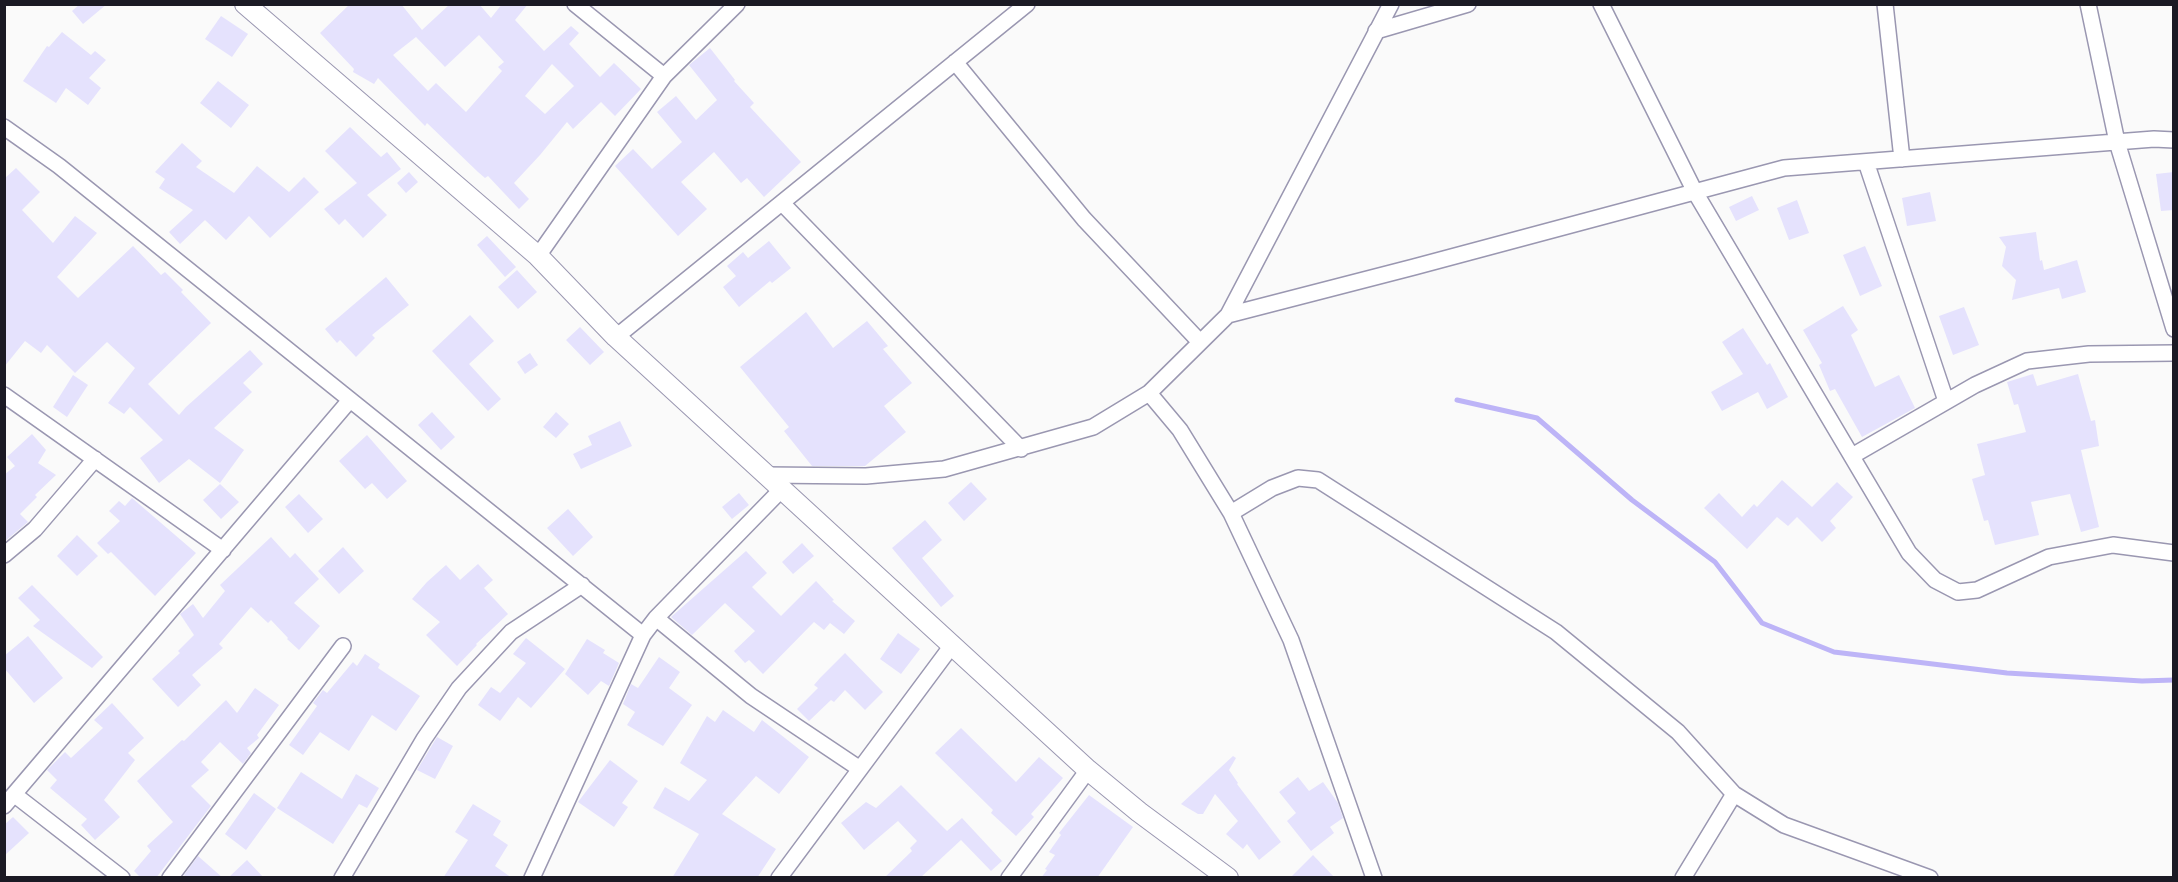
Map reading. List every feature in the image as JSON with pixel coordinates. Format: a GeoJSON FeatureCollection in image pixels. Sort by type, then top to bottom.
{"type":"FeatureCollection","features":[{"type":"Feature","properties":{"kind":"street"},"geometry":{"type":"LineString","coordinates":[[245,4],[538,256],[616,337],[1088,770],[1139,812],[1228,878]]}},
{"type":"Feature","properties":{"kind":"street"},"geometry":{"type":"LineString","coordinates":[[575,4],[664,76]]}},
{"type":"Feature","properties":{"kind":"street"},"geometry":{"type":"LineString","coordinates":[[538,256],[664,76],[737,4]]}},
{"type":"Feature","properties":{"kind":"street"},"geometry":{"type":"LineString","coordinates":[[616,337],[1027,4]]}},
{"type":"Feature","properties":{"kind":"street"},"geometry":{"type":"LineString","coordinates":[[765,475],[866,476],[944,470],[1093,427],[1149,393],[1199,341],[1228,315],[1391,4]]}},
{"type":"Feature","properties":{"kind":"street"},"geometry":{"type":"LineString","coordinates":[[1376,31],[1468,4]]}},
{"type":"Feature","properties":{"kind":"street"},"geometry":{"type":"LineString","coordinates":[[1601,4],[1695,192],[1909,553],[1935,580],[1958,592],[1977,590],[2049,557],[2113,545],[2174,553]]}},
{"type":"Feature","properties":{"kind":"street"},"geometry":{"type":"LineString","coordinates":[[1885,4],[1902,159]]}},
{"type":"Feature","properties":{"kind":"street"},"geometry":{"type":"LineString","coordinates":[[2088,4],[2117,142],[2174,329]]}},
{"type":"Feature","properties":{"kind":"street"},"geometry":{"type":"LineString","coordinates":[[955,62],[1084,219],[1199,341]]}},
{"type":"Feature","properties":{"kind":"street"},"geometry":{"type":"LineString","coordinates":[[4,127],[59,166],[642,635]]}},
{"type":"Feature","properties":{"kind":"street"},"geometry":{"type":"LineString","coordinates":[[1228,315],[1784,168],[2154,139],[2174,140]]}},
{"type":"Feature","properties":{"kind":"street"},"geometry":{"type":"LineString","coordinates":[[1866,162],[1946,401]]}},
{"type":"Feature","properties":{"kind":"street"},"geometry":{"type":"LineString","coordinates":[[782,203],[1021,449]]}},
{"type":"Feature","properties":{"kind":"street"},"geometry":{"type":"LineString","coordinates":[[1852,456],[1975,385],[2027,361],[2089,354],[2174,353]]}},
{"type":"Feature","properties":{"kind":"street"},"geometry":{"type":"LineString","coordinates":[[1149,393],[1180,430],[1231,513],[1290,640],[1374,878]]}},
{"type":"Feature","properties":{"kind":"street"},"geometry":{"type":"LineString","coordinates":[[4,395],[223,550]]}},
{"type":"Feature","properties":{"kind":"street"},"geometry":{"type":"LineString","coordinates":[[122,878],[10,801],[350,400]]}},
{"type":"Feature","properties":{"kind":"street"},"geometry":{"type":"LineString","coordinates":[[4,555],[35,529],[94,459]]}},
{"type":"Feature","properties":{"kind":"street"},"geometry":{"type":"LineString","coordinates":[[1231,513],[1272,488],[1298,478],[1318,480],[1556,632],[1678,732],[1734,794],[1784,825],[1930,878]]}},
{"type":"Feature","properties":{"kind":"street"},"geometry":{"type":"LineString","coordinates":[[532,878],[642,635],[781,490]]}},
{"type":"Feature","properties":{"kind":"street"},"geometry":{"type":"LineString","coordinates":[[342,878],[424,739],[459,688],[511,632],[582,585]]}},
{"type":"Feature","properties":{"kind":"street"},"geometry":{"type":"LineString","coordinates":[[656,618],[751,696],[860,769]]}},
{"type":"Feature","properties":{"kind":"street"},"geometry":{"type":"LineString","coordinates":[[779,878],[953,644]]}},
{"type":"Feature","properties":{"kind":"street"},"geometry":{"type":"LineString","coordinates":[[170,878],[343,646]]}},
{"type":"Feature","properties":{"kind":"street"},"geometry":{"type":"LineString","coordinates":[[1009,878],[1088,770]]}},
{"type":"Feature","properties":{"kind":"street"},"geometry":{"type":"LineString","coordinates":[[1683,878],[1734,794]]}},
{"type":"Feature","properties":{"kind":"building"},"geometry":{"type":"Polygon","coordinates":[[[80,4],[107,4],[83,24],[72,11],[80,4]]]}},
{"type":"Feature","properties":{"kind":"building"},"geometry":{"type":"Polygon","coordinates":[[[350,4],[401,4],[422,30],[450,4],[479,4],[491,18],[502,4],[528,4],[515,20],[544,51],[571,26],[579,33],[569,44],[600,77],[614,63],[641,89],[615,116],[601,102],[573,129],[567,122],[514,183],[529,199],[519,209],[488,176],[485,178],[478,172],[427,123],[425,126],[378,78],[374,84],[353,72],[354,69],[320,33],[350,4]],[[479,35],[445,67],[416,37],[393,55],[428,91],[436,83],[466,112],[502,71],[498,67],[504,62],[479,35]],[[552,64],[525,96],[545,114],[574,86],[552,64]]]}},
{"type":"Feature","properties":{"kind":"building"},"geometry":{"type":"Polygon","coordinates":[[[221,16],[248,34],[232,57],[205,39],[221,16]]]}},
{"type":"Feature","properties":{"kind":"building"},"geometry":{"type":"Polygon","coordinates":[[[62,32],[91,55],[95,51],[106,60],[89,78],[101,88],[88,105],[66,88],[56,103],[23,81],[47,46],[49,47],[62,32]]]}},
{"type":"Feature","properties":{"kind":"building"},"geometry":{"type":"Polygon","coordinates":[[[710,48],[734,81],[754,103],[750,107],[801,162],[764,197],[747,178],[741,183],[714,152],[681,182],[707,209],[678,236],[615,166],[633,149],[652,169],[682,142],[657,112],[676,96],[696,120],[717,100],[689,65],[710,48]]]}},
{"type":"Feature","properties":{"kind":"building"},"geometry":{"type":"Polygon","coordinates":[[[218,81],[249,105],[231,128],[200,103],[218,81]]]}},
{"type":"Feature","properties":{"kind":"building"},"geometry":{"type":"Polygon","coordinates":[[[350,127],[381,157],[387,152],[401,169],[367,195],[387,215],[363,238],[345,219],[339,225],[324,209],[357,183],[325,151],[350,127]]]}},
{"type":"Feature","properties":{"kind":"building"},"geometry":{"type":"Polygon","coordinates":[[[182,143],[202,161],[196,167],[234,193],[257,166],[289,192],[304,177],[319,192],[270,238],[249,216],[226,240],[205,220],[180,244],[169,232],[193,210],[159,188],[165,179],[155,172],[182,143]]]}},
{"type":"Feature","properties":{"kind":"building"},"geometry":{"type":"Polygon","coordinates":[[[16,168],[40,192],[22,210],[53,243],[75,216],[97,233],[57,277],[78,298],[133,246],[161,275],[165,272],[211,323],[148,384],[179,415],[250,350],[263,364],[243,383],[252,392],[214,428],[244,450],[220,483],[189,459],[159,483],[140,458],[163,440],[130,407],[124,414],[108,403],[135,368],[107,342],[75,373],[47,345],[41,353],[25,341],[4,367],[4,179],[16,168]]]}},
{"type":"Feature","properties":{"kind":"building"},"geometry":{"type":"Polygon","coordinates":[[[409,172],[418,182],[406,193],[397,183],[409,172]]]}},
{"type":"Feature","properties":{"kind":"building"},"geometry":{"type":"Polygon","coordinates":[[[2174,172],[2174,210],[2161,211],[2156,174],[2174,172]]]}},
{"type":"Feature","properties":{"kind":"building"},"geometry":{"type":"Polygon","coordinates":[[[1930,192],[1936,221],[1907,226],[1902,198],[1930,192]]]}},
{"type":"Feature","properties":{"kind":"building"},"geometry":{"type":"Polygon","coordinates":[[[1752,196],[1759,210],[1736,221],[1729,207],[1752,196]]]}},
{"type":"Feature","properties":{"kind":"building"},"geometry":{"type":"Polygon","coordinates":[[[1797,200],[1809,233],[1789,240],[1777,208],[1797,200]]]}},
{"type":"Feature","properties":{"kind":"building"},"geometry":{"type":"Polygon","coordinates":[[[2036,232],[2040,261],[2042,260],[2044,270],[2077,260],[2086,292],[2062,299],[2059,288],[2012,300],[2016,280],[2002,266],[2006,247],[1999,237],[2036,232]]]}},
{"type":"Feature","properties":{"kind":"building"},"geometry":{"type":"Polygon","coordinates":[[[487,236],[516,267],[505,277],[477,245],[487,236]]]}},
{"type":"Feature","properties":{"kind":"building"},"geometry":{"type":"Polygon","coordinates":[[[769,241],[791,268],[772,283],[770,281],[739,307],[723,287],[736,276],[727,266],[743,252],[748,258],[769,241]]]}},
{"type":"Feature","properties":{"kind":"building"},"geometry":{"type":"Polygon","coordinates":[[[1865,246],[1882,286],[1860,296],[1843,255],[1865,246]]]}},
{"type":"Feature","properties":{"kind":"building"},"geometry":{"type":"Polygon","coordinates":[[[517,270],[537,292],[518,309],[498,287],[517,270]]]}},
{"type":"Feature","properties":{"kind":"building"},"geometry":{"type":"Polygon","coordinates":[[[386,277],[409,305],[372,335],[375,338],[356,357],[340,340],[337,343],[325,329],[386,277]]]}},
{"type":"Feature","properties":{"kind":"building"},"geometry":{"type":"Polygon","coordinates":[[[1843,306],[1858,330],[1851,335],[1875,387],[1899,375],[1915,408],[1862,437],[1835,389],[1830,391],[1819,365],[1822,363],[1803,330],[1843,306]]]}},
{"type":"Feature","properties":{"kind":"building"},"geometry":{"type":"Polygon","coordinates":[[[1964,307],[1979,345],[1953,355],[1939,316],[1964,307]]]}},
{"type":"Feature","properties":{"kind":"building"},"geometry":{"type":"Polygon","coordinates":[[[806,312],[833,348],[867,321],[888,346],[883,349],[912,383],[884,406],[906,432],[865,466],[812,466],[784,431],[789,427],[740,367],[806,312]]]}},
{"type":"Feature","properties":{"kind":"building"},"geometry":{"type":"Polygon","coordinates":[[[470,315],[494,341],[469,364],[501,399],[488,411],[432,351],[470,315]]]}},
{"type":"Feature","properties":{"kind":"building"},"geometry":{"type":"Polygon","coordinates":[[[580,327],[604,352],[590,365],[566,340],[580,327]]]}},
{"type":"Feature","properties":{"kind":"building"},"geometry":{"type":"Polygon","coordinates":[[[1743,328],[1767,365],[1770,363],[1788,397],[1767,409],[1758,392],[1722,411],[1711,392],[1743,374],[1722,342],[1743,328]]]}},
{"type":"Feature","properties":{"kind":"building"},"geometry":{"type":"Polygon","coordinates":[[[530,353],[538,365],[525,374],[517,362],[530,353]]]}},
{"type":"Feature","properties":{"kind":"building"},"geometry":{"type":"Polygon","coordinates":[[[2033,374],[2037,386],[2078,374],[2091,421],[2095,420],[2099,446],[2081,450],[2099,527],[2081,532],[2070,494],[2031,502],[2039,535],[1995,545],[1988,520],[1984,521],[1972,479],[1985,475],[1977,444],[2026,432],[2018,404],[2014,405],[2007,382],[2033,374]]]}},
{"type":"Feature","properties":{"kind":"building"},"geometry":{"type":"Polygon","coordinates":[[[73,375],[88,385],[67,417],[53,407],[73,375]]]}},
{"type":"Feature","properties":{"kind":"building"},"geometry":{"type":"Polygon","coordinates":[[[432,412],[455,437],[441,450],[418,425],[432,412]]]}},
{"type":"Feature","properties":{"kind":"building"},"geometry":{"type":"Polygon","coordinates":[[[556,412],[569,424],[556,438],[543,427],[556,412]]]}},
{"type":"Feature","properties":{"kind":"building"},"geometry":{"type":"Polygon","coordinates":[[[620,421],[632,446],[581,469],[573,454],[592,445],[588,436],[620,421]]]}},
{"type":"Feature","properties":{"kind":"building"},"geometry":{"type":"Polygon","coordinates":[[[32,434],[46,450],[38,463],[56,475],[35,495],[37,497],[20,514],[28,522],[4,542],[4,475],[15,466],[7,457],[32,434]]]}},
{"type":"Feature","properties":{"kind":"building"},"geometry":{"type":"Polygon","coordinates":[[[367,435],[407,481],[387,499],[372,483],[365,489],[339,461],[367,435]]]}},
{"type":"Feature","properties":{"kind":"building"},"geometry":{"type":"Polygon","coordinates":[[[1782,480],[1812,507],[1837,482],[1853,497],[1830,521],[1836,528],[1822,542],[1797,517],[1788,526],[1777,517],[1747,549],[1704,508],[1719,493],[1742,517],[1754,504],[1757,507],[1782,480]]]}},
{"type":"Feature","properties":{"kind":"building"},"geometry":{"type":"Polygon","coordinates":[[[971,482],[987,499],[964,521],[948,503],[971,482]]]}},
{"type":"Feature","properties":{"kind":"building"},"geometry":{"type":"Polygon","coordinates":[[[220,484],[239,502],[221,519],[203,500],[220,484]]]}},
{"type":"Feature","properties":{"kind":"building"},"geometry":{"type":"Polygon","coordinates":[[[739,493],[749,505],[732,519],[722,507],[739,493]]]}},
{"type":"Feature","properties":{"kind":"building"},"geometry":{"type":"Polygon","coordinates":[[[299,494],[323,519],[308,533],[285,507],[299,494]]]}},
{"type":"Feature","properties":{"kind":"building"},"geometry":{"type":"Polygon","coordinates":[[[132,498],[196,553],[155,596],[111,552],[108,554],[97,543],[120,521],[109,511],[119,501],[125,506],[132,498]]]}},
{"type":"Feature","properties":{"kind":"building"},"geometry":{"type":"Polygon","coordinates":[[[568,509],[593,537],[573,556],[547,528],[568,509]]]}},
{"type":"Feature","properties":{"kind":"building"},"geometry":{"type":"Polygon","coordinates":[[[925,520],[942,540],[922,558],[954,596],[941,607],[892,548],[925,520]]]}},
{"type":"Feature","properties":{"kind":"building"},"geometry":{"type":"Polygon","coordinates":[[[77,535],[98,556],[77,576],[57,556],[77,535]]]}},
{"type":"Feature","properties":{"kind":"building"},"geometry":{"type":"Polygon","coordinates":[[[271,537],[290,558],[295,553],[319,579],[294,603],[320,626],[299,650],[271,620],[268,623],[251,607],[219,644],[223,648],[192,675],[201,685],[178,707],[152,679],[180,653],[178,651],[194,635],[180,614],[193,604],[203,618],[225,591],[220,585],[271,537]]]}},
{"type":"Feature","properties":{"kind":"building"},"geometry":{"type":"Polygon","coordinates":[[[802,543],[814,556],[793,574],[782,562],[802,543]]]}},
{"type":"Feature","properties":{"kind":"building"},"geometry":{"type":"Polygon","coordinates":[[[343,547],[364,571],[339,594],[318,571],[343,547]]]}},
{"type":"Feature","properties":{"kind":"building"},"geometry":{"type":"Polygon","coordinates":[[[746,551],[767,573],[752,587],[781,616],[816,581],[834,600],[832,601],[855,621],[844,634],[830,623],[824,630],[814,622],[763,674],[749,660],[745,663],[734,651],[755,631],[725,603],[692,635],[671,617],[746,551]]]}},
{"type":"Feature","properties":{"kind":"building"},"geometry":{"type":"Polygon","coordinates":[[[478,564],[493,580],[484,588],[508,614],[476,644],[457,666],[426,635],[440,622],[412,599],[446,565],[460,580],[478,564]]]}},
{"type":"Feature","properties":{"kind":"building"},"geometry":{"type":"Polygon","coordinates":[[[32,585],[103,657],[92,668],[33,626],[40,620],[18,598],[32,585]]]}},
{"type":"Feature","properties":{"kind":"building"},"geometry":{"type":"Polygon","coordinates":[[[898,633],[920,649],[901,674],[880,659],[898,633]]]}},
{"type":"Feature","properties":{"kind":"building"},"geometry":{"type":"Polygon","coordinates":[[[28,636],[63,678],[34,703],[4,668],[4,656],[28,636]]]}},
{"type":"Feature","properties":{"kind":"building"},"geometry":{"type":"Polygon","coordinates":[[[526,638],[565,669],[531,708],[518,697],[500,721],[478,705],[491,687],[500,693],[526,663],[513,654],[526,638]]]}},
{"type":"Feature","properties":{"kind":"building"},"geometry":{"type":"Polygon","coordinates":[[[587,639],[605,650],[603,653],[619,663],[609,686],[601,681],[588,695],[565,674],[587,639]]]}},
{"type":"Feature","properties":{"kind":"building"},"geometry":{"type":"Polygon","coordinates":[[[845,653],[883,692],[865,710],[845,690],[834,702],[831,700],[809,721],[797,709],[818,688],[814,685],[820,678],[845,653]]]}},
{"type":"Feature","properties":{"kind":"building"},"geometry":{"type":"Polygon","coordinates":[[[365,654],[380,664],[378,668],[420,696],[396,731],[372,715],[349,751],[320,732],[303,755],[289,745],[317,706],[313,703],[323,690],[327,693],[353,662],[357,666],[365,654]]]}},
{"type":"Feature","properties":{"kind":"building"},"geometry":{"type":"Polygon","coordinates":[[[659,657],[680,672],[669,688],[692,705],[663,746],[627,725],[635,712],[623,704],[631,684],[638,688],[659,657]]]}},
{"type":"Feature","properties":{"kind":"building"},"geometry":{"type":"Polygon","coordinates":[[[255,688],[279,705],[257,735],[259,738],[247,748],[251,753],[243,764],[220,742],[201,762],[209,770],[191,786],[211,806],[156,878],[141,878],[134,871],[151,851],[147,846],[173,822],[137,781],[182,740],[184,741],[226,700],[237,713],[255,688]]]}},
{"type":"Feature","properties":{"kind":"building"},"geometry":{"type":"Polygon","coordinates":[[[112,703],[144,738],[128,753],[135,760],[104,800],[120,817],[95,840],[81,825],[87,819],[50,788],[57,780],[47,770],[65,752],[71,758],[103,728],[94,720],[112,703]]]}},
{"type":"Feature","properties":{"kind":"building"},"geometry":{"type":"Polygon","coordinates":[[[723,710],[754,732],[762,720],[809,757],[779,794],[756,776],[722,814],[776,849],[757,878],[672,878],[699,834],[653,808],[665,787],[689,801],[707,780],[680,763],[707,716],[715,722],[723,710]]]}},
{"type":"Feature","properties":{"kind":"building"},"geometry":{"type":"Polygon","coordinates":[[[961,728],[1016,782],[1039,757],[1063,778],[1031,814],[1034,817],[1016,836],[991,813],[993,810],[935,753],[961,728]]]}},
{"type":"Feature","properties":{"kind":"building"},"geometry":{"type":"Polygon","coordinates":[[[437,737],[453,746],[435,779],[417,770],[437,737]]]}},
{"type":"Feature","properties":{"kind":"building"},"geometry":{"type":"Polygon","coordinates":[[[1233,756],[1236,758],[1229,770],[1281,842],[1259,860],[1247,844],[1243,849],[1226,834],[1238,821],[1215,794],[1203,814],[1198,814],[1181,804],[1233,756]]]}},
{"type":"Feature","properties":{"kind":"building"},"geometry":{"type":"Polygon","coordinates":[[[610,760],[638,781],[622,803],[628,807],[614,827],[578,802],[610,760]]]}},
{"type":"Feature","properties":{"kind":"building"},"geometry":{"type":"Polygon","coordinates":[[[301,772],[342,799],[356,774],[379,788],[367,808],[359,804],[333,844],[277,808],[301,772]]]}},
{"type":"Feature","properties":{"kind":"building"},"geometry":{"type":"Polygon","coordinates":[[[1298,777],[1309,791],[1323,782],[1338,803],[1343,818],[1330,827],[1334,833],[1311,851],[1287,821],[1296,813],[1279,792],[1298,777]]]}},
{"type":"Feature","properties":{"kind":"building"},"geometry":{"type":"Polygon","coordinates":[[[901,785],[947,831],[962,818],[1002,861],[991,871],[961,840],[920,878],[884,878],[912,851],[910,848],[917,841],[898,821],[864,850],[841,823],[866,802],[876,808],[901,785]]]}},
{"type":"Feature","properties":{"kind":"building"},"geometry":{"type":"Polygon","coordinates":[[[254,793],[276,809],[246,850],[225,834],[254,793]]]}},
{"type":"Feature","properties":{"kind":"building"},"geometry":{"type":"Polygon","coordinates":[[[1089,795],[1133,827],[1097,878],[1041,878],[1055,855],[1049,852],[1061,835],[1059,833],[1089,795]]]}},
{"type":"Feature","properties":{"kind":"building"},"geometry":{"type":"Polygon","coordinates":[[[473,804],[501,821],[493,835],[508,845],[495,866],[512,878],[443,878],[468,840],[455,832],[473,804]]]}},
{"type":"Feature","properties":{"kind":"building"},"geometry":{"type":"Polygon","coordinates":[[[13,817],[29,833],[4,856],[4,825],[13,817]]]}},
{"type":"Feature","properties":{"kind":"building"},"geometry":{"type":"Polygon","coordinates":[[[1313,855],[1335,878],[1290,878],[1313,855]]]}},
{"type":"Feature","properties":{"kind":"building"},"geometry":{"type":"Polygon","coordinates":[[[198,856],[223,878],[187,878],[184,875],[198,856]]]}},
{"type":"Feature","properties":{"kind":"building"},"geometry":{"type":"Polygon","coordinates":[[[247,860],[264,878],[228,878],[247,860]]]}},
{"type":"Feature","properties":{"kind":"waterway"},"geometry":{"type":"LineString","coordinates":[[1457,400],[1537,418],[1632,500],[1715,562],[1762,623],[1834,652],[2007,673],[2142,681],[2174,680]]}}]}
